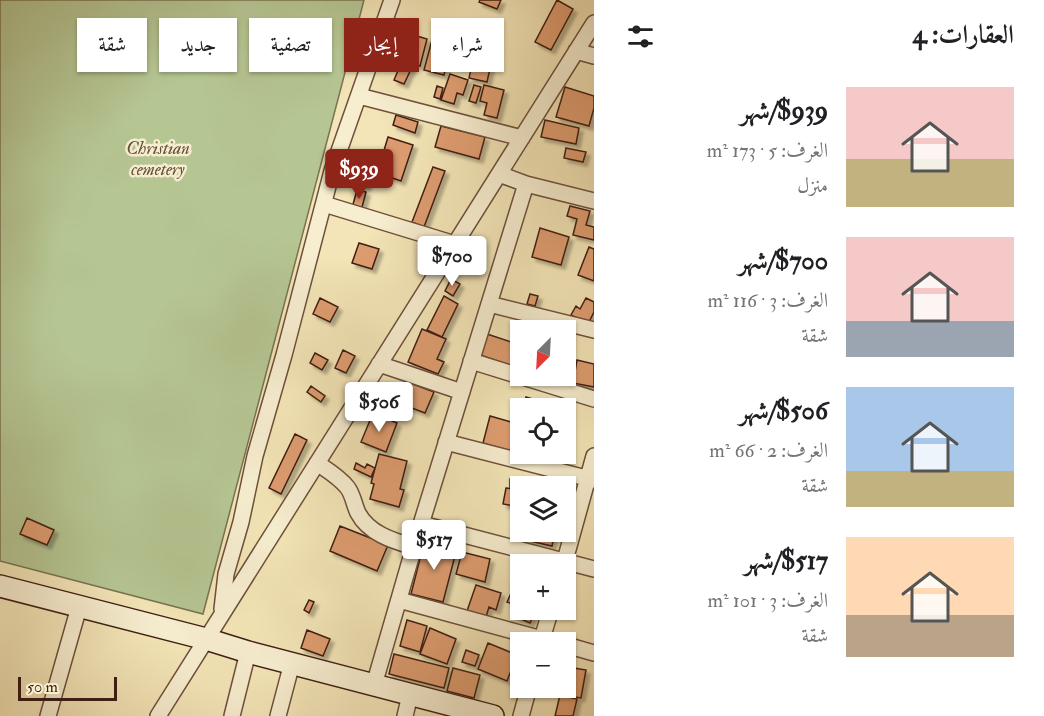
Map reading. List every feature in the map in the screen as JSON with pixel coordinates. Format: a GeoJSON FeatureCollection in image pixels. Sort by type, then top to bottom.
{"type":"FeatureCollection","features":[{"type":"Feature","properties":{"kind":"street"},"geometry":{"type":"LineString","coordinates":[[221,615],[226,574],[241,522],[255,456],[332,171],[392,0]]}},
{"type":"Feature","properties":{"kind":"street"},"geometry":{"type":"LineString","coordinates":[[158,716],[594,23]]}},
{"type":"Feature","properties":{"kind":"street"},"geometry":{"type":"LineString","coordinates":[[576,51],[594,56]]}},
{"type":"Feature","properties":{"kind":"street"},"geometry":{"type":"LineString","coordinates":[[358,96],[522,138]]}},
{"type":"Feature","properties":{"kind":"street"},"geometry":{"type":"LineString","coordinates":[[499,174],[526,184],[594,201]]}},
{"type":"Feature","properties":{"kind":"street"},"geometry":{"type":"LineString","coordinates":[[374,685],[526,184]]}},
{"type":"Feature","properties":{"kind":"street"},"geometry":{"type":"LineString","coordinates":[[324,204],[455,243]]}},
{"type":"Feature","properties":{"kind":"street"},"geometry":{"type":"LineString","coordinates":[[489,304],[594,330]]}},
{"type":"Feature","properties":{"kind":"street"},"geometry":{"type":"LineString","coordinates":[[471,361],[594,399]]}},
{"type":"Feature","properties":{"kind":"street"},"geometry":{"type":"LineString","coordinates":[[379,364],[462,392]]}},
{"type":"Feature","properties":{"kind":"street"},"geometry":{"type":"LineString","coordinates":[[446,442],[591,480]]}},
{"type":"Feature","properties":{"kind":"street"},"geometry":{"type":"LineString","coordinates":[[568,554],[591,480],[594,456]]}},
{"type":"Feature","properties":{"kind":"street"},"geometry":{"type":"LineString","coordinates":[[317,464],[348,488],[363,521],[373,530],[393,541],[414,547]]}},
{"type":"Feature","properties":{"kind":"street"},"geometry":{"type":"LineString","coordinates":[[422,524],[532,554]]}},
{"type":"Feature","properties":{"kind":"street"},"geometry":{"type":"LineString","coordinates":[[576,565],[594,569]]}},
{"type":"Feature","properties":{"kind":"street"},"geometry":{"type":"LineString","coordinates":[[0,586],[374,685],[410,695],[452,711],[492,716]]}},
{"type":"Feature","properties":{"kind":"street"},"geometry":{"type":"LineString","coordinates":[[399,600],[514,632]]}},
{"type":"Feature","properties":{"kind":"street"},"geometry":{"type":"LineString","coordinates":[[48,716],[79,607]]}},
{"type":"Feature","properties":{"kind":"street"},"geometry":{"type":"LineString","coordinates":[[576,648],[594,653]]}},
{"type":"Feature","properties":{"kind":"street"},"geometry":{"type":"LineString","coordinates":[[232,716],[248,652]]}},
{"type":"Feature","properties":{"kind":"street"},"geometry":{"type":"LineString","coordinates":[[278,716],[292,663]]}},
{"type":"Feature","properties":{"kind":"street"},"geometry":{"type":"LineString","coordinates":[[405,716],[410,695]]}},
{"type":"Feature","properties":{"kind":"street"},"geometry":{"type":"LineString","coordinates":[[521,716],[526,698]]}},
{"type":"Feature","properties":{"kind":"green space","name":"Christian cemetery"},"geometry":{"type":"Polygon","coordinates":[[[0,0],[364,0],[359,18],[344,18],[345,72],[203,614],[0,561],[0,0]]]}},
{"type":"Feature","properties":{"kind":"building"},"geometry":{"type":"Polygon","coordinates":[[[480,0],[501,0],[497,9],[479,2],[480,0]]]}},
{"type":"Feature","properties":{"kind":"building"},"geometry":{"type":"Polygon","coordinates":[[[557,0],[573,9],[551,50],[535,42],[557,0]]]}},
{"type":"Feature","properties":{"kind":"building"},"geometry":{"type":"Polygon","coordinates":[[[419,37],[427,39],[419,66],[419,37]]]}},
{"type":"Feature","properties":{"kind":"building"},"geometry":{"type":"Polygon","coordinates":[[[431,44],[431,72],[424,70],[431,44]]]}},
{"type":"Feature","properties":{"kind":"building"},"geometry":{"type":"Polygon","coordinates":[[[397,72],[410,72],[404,84],[394,80],[397,72]]]}},
{"type":"Feature","properties":{"kind":"building"},"geometry":{"type":"Polygon","coordinates":[[[470,72],[489,72],[487,82],[469,78],[470,72]]]}},
{"type":"Feature","properties":{"kind":"building"},"geometry":{"type":"Polygon","coordinates":[[[450,74],[468,80],[463,95],[457,93],[454,104],[441,100],[450,74]]]}},
{"type":"Feature","properties":{"kind":"building"},"geometry":{"type":"Polygon","coordinates":[[[474,85],[481,87],[476,103],[469,101],[474,85]]]}},
{"type":"Feature","properties":{"kind":"building"},"geometry":{"type":"Polygon","coordinates":[[[484,85],[504,90],[497,118],[484,115],[487,103],[480,101],[484,85]]]}},
{"type":"Feature","properties":{"kind":"building"},"geometry":{"type":"Polygon","coordinates":[[[437,86],[443,88],[440,99],[434,97],[437,86]]]}},
{"type":"Feature","properties":{"kind":"building"},"geometry":{"type":"Polygon","coordinates":[[[565,87],[594,96],[594,108],[589,126],[556,117],[565,87]]]}},
{"type":"Feature","properties":{"kind":"building"},"geometry":{"type":"Polygon","coordinates":[[[396,115],[418,122],[415,133],[393,125],[396,115]]]}},
{"type":"Feature","properties":{"kind":"building"},"geometry":{"type":"Polygon","coordinates":[[[545,120],[579,128],[576,144],[541,137],[545,120]]]}},
{"type":"Feature","properties":{"kind":"building"},"geometry":{"type":"Polygon","coordinates":[[[441,126],[485,137],[479,159],[435,147],[441,126]]]}},
{"type":"Feature","properties":{"kind":"building"},"geometry":{"type":"Polygon","coordinates":[[[388,137],[413,145],[401,181],[384,175],[389,160],[382,157],[388,137]]]}},
{"type":"Feature","properties":{"kind":"building"},"geometry":{"type":"Polygon","coordinates":[[[566,148],[586,152],[583,162],[564,158],[566,148]]]}},
{"type":"Feature","properties":{"kind":"building"},"geometry":{"type":"Polygon","coordinates":[[[433,167],[445,171],[424,227],[412,222],[433,167]]]}},
{"type":"Feature","properties":{"kind":"building"},"geometry":{"type":"Polygon","coordinates":[[[359,173],[370,178],[366,187],[355,183],[359,173]]]}},
{"type":"Feature","properties":{"kind":"building"},"geometry":{"type":"Polygon","coordinates":[[[357,190],[366,192],[361,211],[352,208],[357,190]]]}},
{"type":"Feature","properties":{"kind":"building"},"geometry":{"type":"Polygon","coordinates":[[[570,206],[590,211],[586,225],[594,227],[594,240],[573,235],[577,219],[567,216],[570,206]]]}},
{"type":"Feature","properties":{"kind":"building"},"geometry":{"type":"Polygon","coordinates":[[[540,228],[569,237],[561,265],[532,257],[540,228]]]}},
{"type":"Feature","properties":{"kind":"building"},"geometry":{"type":"Polygon","coordinates":[[[359,243],[379,249],[372,269],[352,263],[359,243]]]}},
{"type":"Feature","properties":{"kind":"building"},"geometry":{"type":"Polygon","coordinates":[[[589,247],[594,249],[594,281],[578,275],[589,247]]]}},
{"type":"Feature","properties":{"kind":"building"},"geometry":{"type":"Polygon","coordinates":[[[451,279],[460,284],[453,296],[445,291],[451,279]]]}},
{"type":"Feature","properties":{"kind":"building"},"geometry":{"type":"Polygon","coordinates":[[[530,294],[538,296],[535,306],[527,304],[530,294]]]}},
{"type":"Feature","properties":{"kind":"building"},"geometry":{"type":"Polygon","coordinates":[[[444,296],[458,304],[442,337],[427,330],[444,296]]]}},
{"type":"Feature","properties":{"kind":"building"},"geometry":{"type":"Polygon","coordinates":[[[320,298],[338,307],[330,322],[313,314],[320,298]]]}},
{"type":"Feature","properties":{"kind":"building"},"geometry":{"type":"Polygon","coordinates":[[[586,298],[594,302],[594,312],[588,324],[571,315],[576,306],[580,309],[586,298]]]}},
{"type":"Feature","properties":{"kind":"building"},"geometry":{"type":"Polygon","coordinates":[[[422,329],[446,339],[437,359],[444,362],[438,374],[408,362],[422,329]]]}},
{"type":"Feature","properties":{"kind":"building"},"geometry":{"type":"Polygon","coordinates":[[[487,334],[510,342],[510,365],[480,355],[487,334]]]}},
{"type":"Feature","properties":{"kind":"building"},"geometry":{"type":"Polygon","coordinates":[[[343,350],[355,356],[346,373],[335,368],[343,350]]]}},
{"type":"Feature","properties":{"kind":"building"},"geometry":{"type":"Polygon","coordinates":[[[315,353],[328,360],[322,370],[310,363],[315,353]]]}},
{"type":"Feature","properties":{"kind":"building"},"geometry":{"type":"Polygon","coordinates":[[[577,360],[594,364],[594,387],[576,384],[577,360]]]}},
{"type":"Feature","properties":{"kind":"building"},"geometry":{"type":"Polygon","coordinates":[[[405,381],[434,392],[425,413],[396,402],[405,381]]]}},
{"type":"Feature","properties":{"kind":"building"},"geometry":{"type":"Polygon","coordinates":[[[311,386],[325,396],[321,402],[307,392],[311,386]]]}},
{"type":"Feature","properties":{"kind":"building"},"geometry":{"type":"Polygon","coordinates":[[[373,413],[397,423],[386,452],[361,442],[373,413]]]}},
{"type":"Feature","properties":{"kind":"building"},"geometry":{"type":"Polygon","coordinates":[[[490,416],[510,422],[510,451],[483,443],[490,416]]]}},
{"type":"Feature","properties":{"kind":"building"},"geometry":{"type":"Polygon","coordinates":[[[295,434],[307,440],[281,494],[269,488],[295,434]]]}},
{"type":"Feature","properties":{"kind":"building"},"geometry":{"type":"Polygon","coordinates":[[[379,454],[407,461],[400,489],[404,490],[399,507],[370,499],[374,484],[371,483],[379,454]]]}},
{"type":"Feature","properties":{"kind":"building"},"geometry":{"type":"Polygon","coordinates":[[[356,463],[365,468],[367,464],[375,468],[371,477],[354,469],[356,463]]]}},
{"type":"Feature","properties":{"kind":"building"},"geometry":{"type":"Polygon","coordinates":[[[506,488],[510,489],[510,505],[503,504],[506,488]]]}},
{"type":"Feature","properties":{"kind":"building"},"geometry":{"type":"Polygon","coordinates":[[[27,518],[54,530],[47,545],[20,534],[27,518]]]}},
{"type":"Feature","properties":{"kind":"building"},"geometry":{"type":"Polygon","coordinates":[[[340,526],[388,545],[377,571],[330,551],[340,526]]]}},
{"type":"Feature","properties":{"kind":"building"},"geometry":{"type":"Polygon","coordinates":[[[425,539],[457,548],[443,602],[411,594],[425,539]]]}},
{"type":"Feature","properties":{"kind":"building"},"geometry":{"type":"Polygon","coordinates":[[[534,542],[553,542],[552,546],[534,542]]]}},
{"type":"Feature","properties":{"kind":"building"},"geometry":{"type":"Polygon","coordinates":[[[462,552],[490,559],[485,582],[456,574],[462,552]]]}},
{"type":"Feature","properties":{"kind":"building"},"geometry":{"type":"Polygon","coordinates":[[[476,585],[501,593],[496,610],[489,607],[486,617],[467,611],[476,585]]]}},
{"type":"Feature","properties":{"kind":"building"},"geometry":{"type":"Polygon","coordinates":[[[309,600],[314,602],[309,613],[304,610],[309,600]]]}},
{"type":"Feature","properties":{"kind":"building"},"geometry":{"type":"Polygon","coordinates":[[[407,620],[427,626],[420,652],[400,646],[407,620]]]}},
{"type":"Feature","properties":{"kind":"building"},"geometry":{"type":"Polygon","coordinates":[[[430,628],[456,639],[447,664],[420,654],[430,628]]]}},
{"type":"Feature","properties":{"kind":"building"},"geometry":{"type":"Polygon","coordinates":[[[307,630],[330,639],[323,656],[301,648],[307,630]]]}},
{"type":"Feature","properties":{"kind":"building"},"geometry":{"type":"Polygon","coordinates":[[[488,643],[510,652],[510,673],[507,681],[478,669],[488,643]]]}},
{"type":"Feature","properties":{"kind":"building"},"geometry":{"type":"Polygon","coordinates":[[[466,650],[479,655],[475,666],[462,662],[466,650]]]}},
{"type":"Feature","properties":{"kind":"building"},"geometry":{"type":"Polygon","coordinates":[[[394,654],[449,668],[444,688],[389,674],[394,654]]]}},
{"type":"Feature","properties":{"kind":"building"},"geometry":{"type":"Polygon","coordinates":[[[453,668],[480,675],[474,698],[447,691],[453,668]]]}},
{"type":"Feature","properties":{"kind":"building"},"geometry":{"type":"Polygon","coordinates":[[[576,668],[586,670],[581,698],[576,697],[576,668]]]}},
{"type":"Feature","properties":{"kind":"building"},"geometry":{"type":"Polygon","coordinates":[[[559,698],[577,699],[573,716],[555,716],[559,698]]]}}]}
